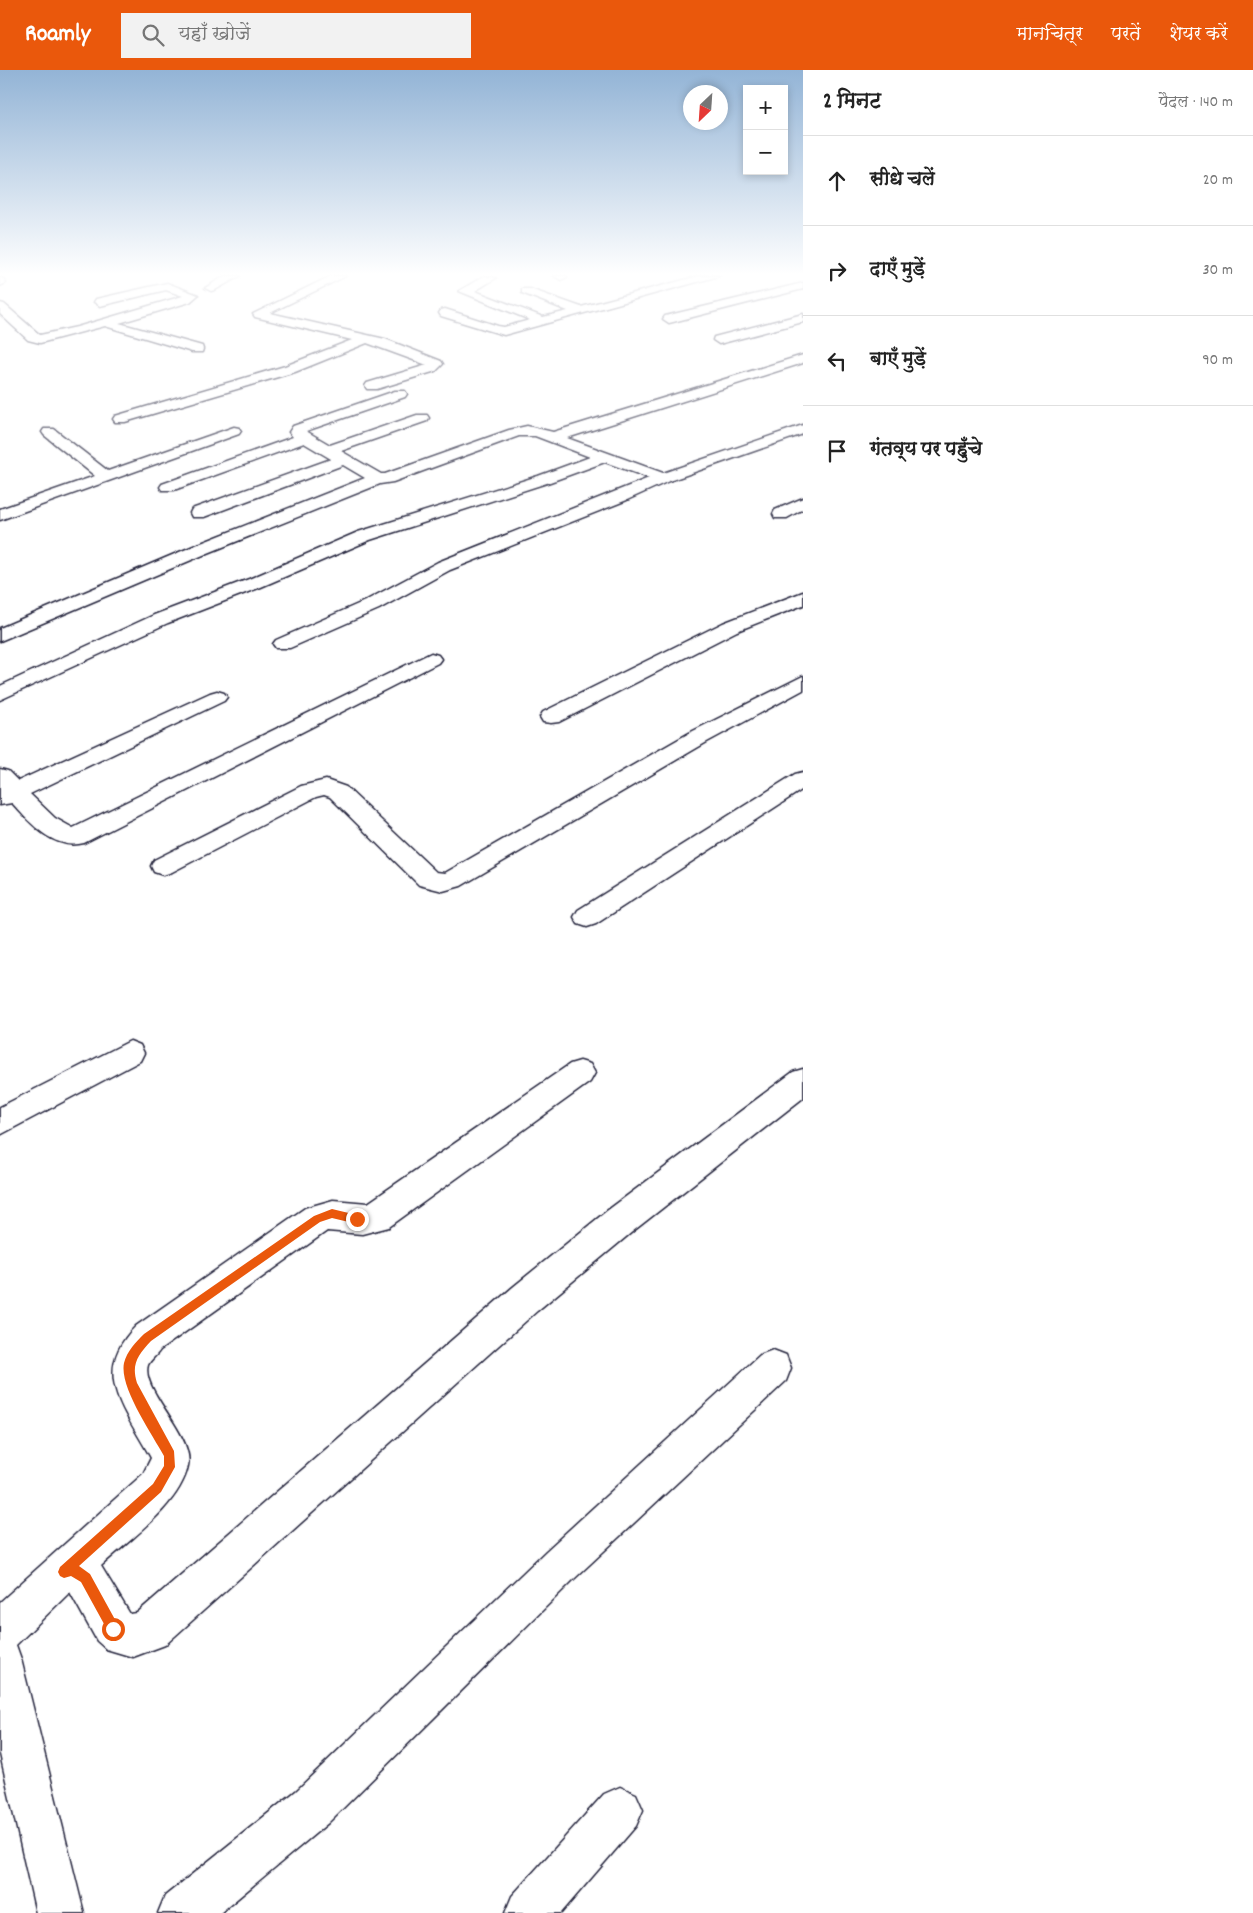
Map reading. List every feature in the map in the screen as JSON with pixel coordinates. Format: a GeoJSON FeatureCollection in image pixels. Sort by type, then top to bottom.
{"type":"FeatureCollection","features":[{"type":"Feature","properties":{"kind":"street"},"geometry":{"type":"LineString","coordinates":[[120,419],[290,369],[308,362]]}},
{"type":"Feature","properties":{"kind":"street"},"geometry":{"type":"LineString","coordinates":[[372,386],[431,368],[436,364],[430,362]]}},
{"type":"Feature","properties":{"kind":"street"},"geometry":{"type":"LineString","coordinates":[[554,438],[606,419],[793,362]]}},
{"type":"Feature","properties":{"kind":"street"},"geometry":{"type":"LineString","coordinates":[[378,479],[304,438],[296,430],[400,394]]}},
{"type":"Feature","properties":{"kind":"street"},"geometry":{"type":"LineString","coordinates":[[327,451],[422,418]]}},
{"type":"Feature","properties":{"kind":"street"},"geometry":{"type":"LineString","coordinates":[[283,644],[372,605],[444,566],[663,478],[803,429]]}},
{"type":"Feature","properties":{"kind":"street"},"geometry":{"type":"LineString","coordinates":[[0,635],[184,556],[378,479],[386,479],[514,433],[533,430],[663,478]]}},
{"type":"Feature","properties":{"kind":"street"},"geometry":{"type":"LineString","coordinates":[[0,515],[234,431]]}},
{"type":"Feature","properties":{"kind":"street"},"geometry":{"type":"LineString","coordinates":[[49,432],[105,476]]}},
{"type":"Feature","properties":{"kind":"street"},"geometry":{"type":"LineString","coordinates":[[168,487],[304,438]]}},
{"type":"Feature","properties":{"kind":"street"},"geometry":{"type":"LineString","coordinates":[[0,694],[161,619],[254,583],[364,536],[544,479],[606,456]]}},
{"type":"Feature","properties":{"kind":"street"},"geometry":{"type":"LineString","coordinates":[[198,513],[342,460]]}},
{"type":"Feature","properties":{"kind":"street"},"geometry":{"type":"LineString","coordinates":[[781,514],[803,503]]}},
{"type":"Feature","properties":{"kind":"street"},"geometry":{"type":"LineString","coordinates":[[551,717],[721,631],[803,598]]}},
{"type":"Feature","properties":{"kind":"street"},"geometry":{"type":"LineString","coordinates":[[0,776],[8,795],[61,835],[70,838],[84,835],[236,755],[430,659]]}},
{"type":"Feature","properties":{"kind":"street"},"geometry":{"type":"LineString","coordinates":[[164,866],[309,791],[326,788],[338,792],[428,879],[443,882],[452,880],[699,737],[803,682]]}},
{"type":"Feature","properties":{"kind":"street"},"geometry":{"type":"LineString","coordinates":[[8,795],[217,697]]}},
{"type":"Feature","properties":{"kind":"street"},"geometry":{"type":"LineString","coordinates":[[587,917],[803,779]]}},
{"type":"Feature","properties":{"kind":"street"},"geometry":{"type":"LineString","coordinates":[[0,1122],[130,1053]]}},
{"type":"Feature","properties":{"kind":"street"},"geometry":{"type":"LineString","coordinates":[[0,1631],[157,1488],[170,1467],[170,1455],[132,1385],[129,1373],[130,1362],[135,1350],[148,1338],[317,1219],[332,1214],[364,1220],[377,1216],[580,1073]]}},
{"type":"Feature","properties":{"kind":"street"},"geometry":{"type":"LineString","coordinates":[[64,1572],[72,1569],[86,1578],[113,1629],[123,1636],[136,1637],[150,1630],[524,1299],[620,1221],[803,1081]]}},
{"type":"Feature","properties":{"kind":"street"},"geometry":{"type":"LineString","coordinates":[[193,1909],[312,1807],[560,1565],[773,1368]]}},
{"type":"Feature","properties":{"kind":"street"},"geometry":{"type":"LineString","coordinates":[[0,1659],[60,1913]]}},
{"type":"Feature","properties":{"kind":"street"},"geometry":{"type":"LineString","coordinates":[[529,1913],[620,1810]]}},
{"type":"Feature","properties":{"kind":"route"},"geometry":{"type":"LineString","coordinates":[[113,1629],[86,1578],[72,1569],[64,1572],[157,1488],[170,1467],[170,1455],[132,1385],[129,1373],[130,1362],[135,1350],[148,1338],[317,1219],[332,1214],[340,1214],[357,1219]]}}]}
